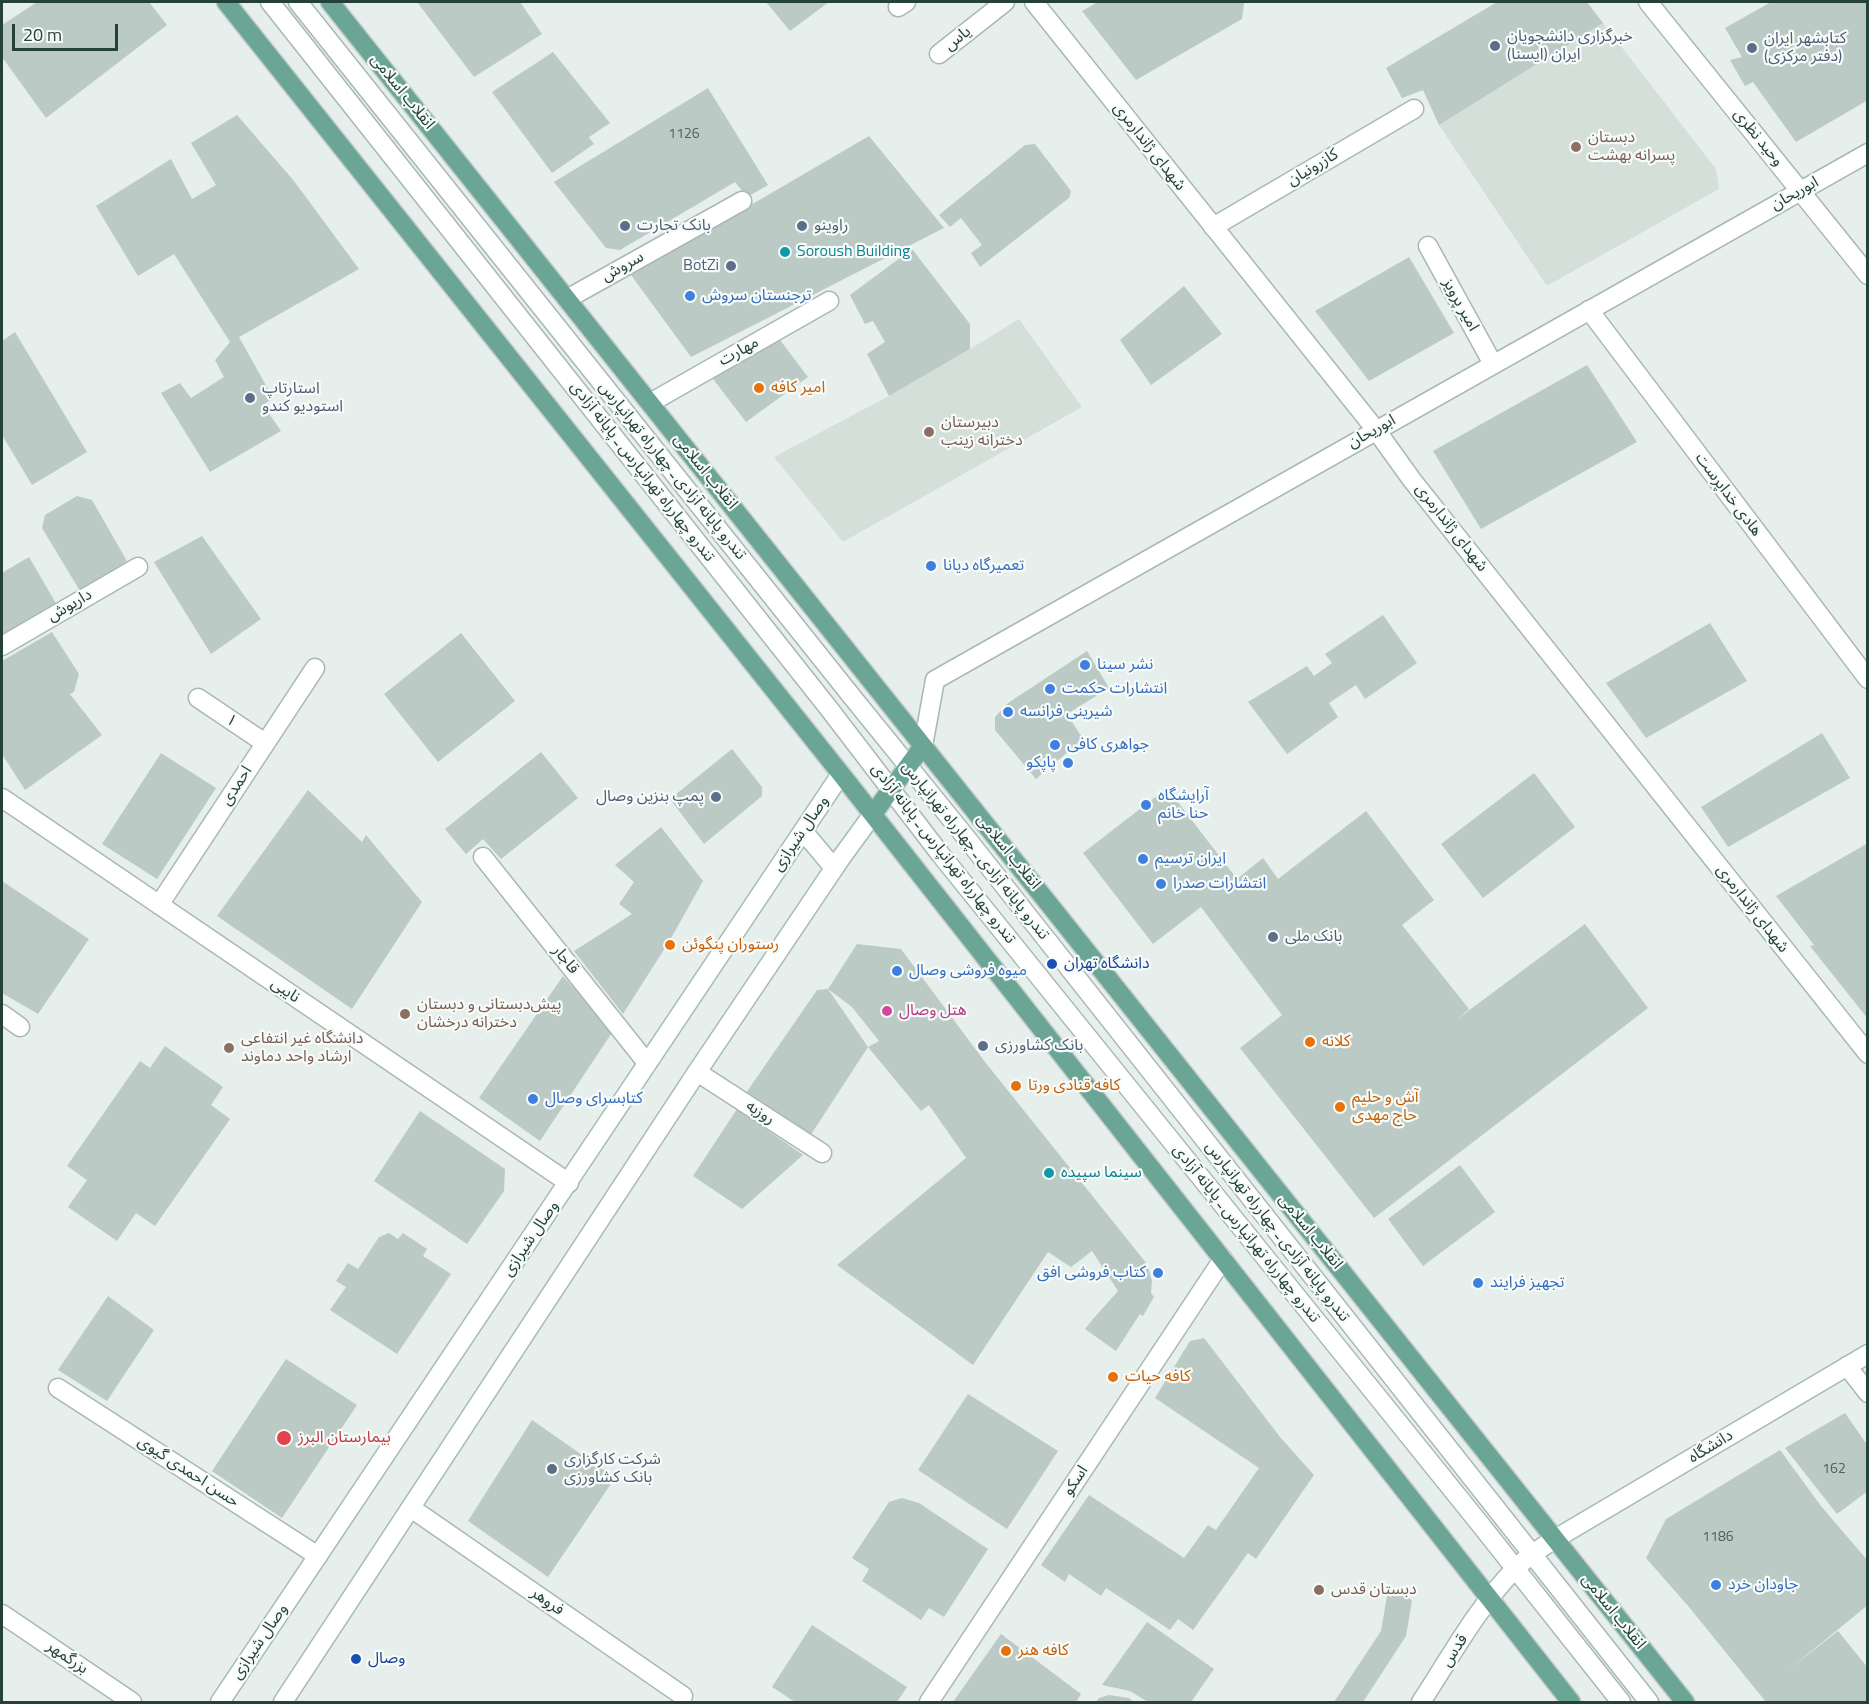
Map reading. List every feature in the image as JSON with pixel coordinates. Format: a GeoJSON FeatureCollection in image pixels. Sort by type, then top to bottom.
{"type":"FeatureCollection","features":[{"type":"Feature","properties":{"kind":"main road"},"geometry":{"type":"LineString","coordinates":[[226,2],[873,814],[1572,1702]]}},
{"type":"Feature","properties":{"kind":"main road","name":"انقلاب اسلامی"},"geometry":{"type":"LineString","coordinates":[[330,2],[1685,1702]]}},
{"type":"Feature","properties":{"kind":"main road"},"geometry":{"type":"LineString","coordinates":[[873,814],[923,746]]}},
{"type":"Feature","properties":{"kind":"street","name":"تندرو چهارراه تهرانپارس ـ پایانه آزادی"},"geometry":{"type":"LineString","coordinates":[[270,2],[949,864],[1621,1702]]}},
{"type":"Feature","properties":{"kind":"street","name":"تندرو پایانه آزادی ـ چهارراه تهرانپارس"},"geometry":{"type":"LineString","coordinates":[[297,2],[964,835],[1649,1702]]}},
{"type":"Feature","properties":{"kind":"street","name":"یاس"},"geometry":{"type":"LineString","coordinates":[[939,54],[1005,2]]}},
{"type":"Feature","properties":{"kind":"street","name":"شهدای ژاندارمری"},"geometry":{"type":"LineString","coordinates":[[1034,2],[1376,430],[1427,498],[1868,1054]]}},
{"type":"Feature","properties":{"kind":"street","name":"وحید نظری"},"geometry":{"type":"LineString","coordinates":[[1648,2],[1868,275]]}},
{"type":"Feature","properties":{"kind":"street","name":"کازرونیان"},"geometry":{"type":"LineString","coordinates":[[1213,227],[1414,109]]}},
{"type":"Feature","properties":{"kind":"street","name":"ابوریحان"},"geometry":{"type":"LineString","coordinates":[[923,746],[935,680],[1868,153]]}},
{"type":"Feature","properties":{"kind":"street","name":"سروش"},"geometry":{"type":"LineString","coordinates":[[567,299],[742,201]]}},
{"type":"Feature","properties":{"kind":"street","name":"امیر پرویز"},"geometry":{"type":"LineString","coordinates":[[1428,246],[1493,364]]}},
{"type":"Feature","properties":{"kind":"street","name":"مهارت"},"geometry":{"type":"LineString","coordinates":[[650,403],[829,301]]}},
{"type":"Feature","properties":{"kind":"street","name":"هادی خداپرست"},"geometry":{"type":"LineString","coordinates":[[1589,310],[1868,679]]}},
{"type":"Feature","properties":{"kind":"street","name":"داریوش"},"geometry":{"type":"LineString","coordinates":[[2,646],[138,567]]}},
{"type":"Feature","properties":{"kind":"street","name":"احمدی"},"geometry":{"type":"LineString","coordinates":[[159,905],[315,668]]}},
{"type":"Feature","properties":{"kind":"street","name":"۱"},"geometry":{"type":"LineString","coordinates":[[198,698],[265,743]]}},
{"type":"Feature","properties":{"kind":"street","name":"وصال شیرازی"},"geometry":{"type":"LineString","coordinates":[[220,1702],[841,774]]}},
{"type":"Feature","properties":{"kind":"street","name":"نایبی"},"geometry":{"type":"LineString","coordinates":[[2,798],[568,1183]]}},
{"type":"Feature","properties":{"kind":"street"},"geometry":{"type":"LineString","coordinates":[[283,1702],[697,1072],[873,814]]}},
{"type":"Feature","properties":{"kind":"street"},"geometry":{"type":"LineString","coordinates":[[803,831],[834,868]]}},
{"type":"Feature","properties":{"kind":"street","name":"قاجار"},"geometry":{"type":"LineString","coordinates":[[483,857],[647,1063]]}},
{"type":"Feature","properties":{"kind":"street"},"geometry":{"type":"LineString","coordinates":[[2,1014],[20,1027]]}},
{"type":"Feature","properties":{"kind":"street","name":"روزبه"},"geometry":{"type":"LineString","coordinates":[[697,1072],[822,1153]]}},
{"type":"Feature","properties":{"kind":"street","name":"اسکو"},"geometry":{"type":"LineString","coordinates":[[929,1702],[1223,1259]]}},
{"type":"Feature","properties":{"kind":"street","name":"دانشگاه"},"geometry":{"type":"LineString","coordinates":[[1515,1569],[1555,1539],[1868,1354]]}},
{"type":"Feature","properties":{"kind":"street"},"geometry":{"type":"LineString","coordinates":[[1847,1366],[1868,1393]]}},
{"type":"Feature","properties":{"kind":"street","name":"حسن احمدی گیوی"},"geometry":{"type":"LineString","coordinates":[[58,1388],[318,1556]]}},
{"type":"Feature","properties":{"kind":"street","name":"فروهر"},"geometry":{"type":"LineString","coordinates":[[411,1508],[683,1696]]}},
{"type":"Feature","properties":{"kind":"street","name":"قدس"},"geometry":{"type":"LineString","coordinates":[[1421,1702],[1489,1599],[1515,1569]]}},
{"type":"Feature","properties":{"kind":"street","name":"بزرگمهر"},"geometry":{"type":"LineString","coordinates":[[2,1614],[132,1702]]}},
{"type":"Feature","properties":{"kind":"shaded area","name":"دبستان پسرانه بهشت"},"geometry":{"type":"Polygon","coordinates":[[[1603,23],[1716,169],[1719,189],[1547,286],[1439,125],[1603,23]]]}},
{"type":"Feature","properties":{"kind":"shaded area","name":"دبیرستان دخترانه زینب"},"geometry":{"type":"Polygon","coordinates":[[[1019,319],[1082,407],[843,542],[774,457],[889,396],[1019,319]]]}},
{"type":"Feature","properties":{"kind":"building"},"geometry":{"type":"Polygon","coordinates":[[[37,2],[149,2],[167,25],[46,118],[2,57],[2,25],[37,2]]]}},
{"type":"Feature","properties":{"kind":"building"},"geometry":{"type":"Polygon","coordinates":[[[417,2],[520,2],[542,34],[474,77],[417,2]]]}},
{"type":"Feature","properties":{"kind":"building"},"geometry":{"type":"Polygon","coordinates":[[[766,2],[829,2],[790,31],[766,2]]]}},
{"type":"Feature","properties":{"kind":"building"},"geometry":{"type":"Polygon","coordinates":[[[1098,2],[1244,3],[1242,19],[1136,80],[1082,11],[1098,2]]]}},
{"type":"Feature","properties":{"kind":"building","name":"خبرگزاری دانشجویان ایران (ایسنا)"},"geometry":{"type":"Polygon","coordinates":[[[1497,2],[1587,2],[1603,23],[1439,125],[1423,90],[1402,98],[1386,68],[1497,2]]]}},
{"type":"Feature","properties":{"kind":"building"},"geometry":{"type":"Polygon","coordinates":[[[1771,2],[1868,2],[1868,100],[1796,142],[1753,82],[1745,86],[1730,60],[1742,57],[1725,28],[1771,2]]]}},
{"type":"Feature","properties":{"kind":"building"},"geometry":{"type":"Polygon","coordinates":[[[553,52],[610,123],[589,137],[594,144],[552,173],[492,92],[553,52]]]}},
{"type":"Feature","properties":{"kind":"building"},"geometry":{"type":"Polygon","coordinates":[[[708,88],[768,185],[747,197],[735,182],[620,250],[606,248],[554,182],[708,88]]]}},
{"type":"Feature","properties":{"kind":"building"},"geometry":{"type":"Polygon","coordinates":[[[237,115],[294,181],[359,269],[239,337],[273,398],[263,405],[281,431],[210,472],[161,393],[180,383],[191,398],[224,377],[215,360],[230,342],[174,254],[138,276],[96,206],[171,159],[192,199],[216,185],[191,143],[237,115]]]}},
{"type":"Feature","properties":{"kind":"building","name":"Soroush Building"},"geometry":{"type":"Polygon","coordinates":[[[869,136],[944,228],[691,357],[631,275],[869,136]]]}},
{"type":"Feature","properties":{"kind":"building"},"geometry":{"type":"Polygon","coordinates":[[[1035,144],[1071,191],[1069,198],[980,267],[971,253],[982,245],[961,218],[950,227],[939,215],[1025,145],[1035,144]]]}},
{"type":"Feature","properties":{"kind":"building"},"geometry":{"type":"Polygon","coordinates":[[[912,249],[970,324],[970,349],[889,396],[867,354],[885,342],[873,321],[865,324],[850,295],[912,249]]]}},
{"type":"Feature","properties":{"kind":"building"},"geometry":{"type":"Polygon","coordinates":[[[1409,257],[1454,333],[1369,381],[1315,311],[1409,257]]]}},
{"type":"Feature","properties":{"kind":"building"},"geometry":{"type":"Polygon","coordinates":[[[1184,286],[1222,334],[1151,385],[1120,340],[1184,286]]]}},
{"type":"Feature","properties":{"kind":"building"},"geometry":{"type":"Polygon","coordinates":[[[15,332],[87,452],[32,485],[2,435],[2,341],[15,332]]]}},
{"type":"Feature","properties":{"kind":"building"},"geometry":{"type":"Polygon","coordinates":[[[777,336],[808,377],[746,422],[710,375],[777,336]]]}},
{"type":"Feature","properties":{"kind":"building"},"geometry":{"type":"Polygon","coordinates":[[[1587,365],[1637,442],[1481,529],[1433,451],[1587,365]]]}},
{"type":"Feature","properties":{"kind":"building"},"geometry":{"type":"Polygon","coordinates":[[[77,496],[92,500],[127,561],[80,591],[42,528],[45,515],[77,496]]]}},
{"type":"Feature","properties":{"kind":"building"},"geometry":{"type":"Polygon","coordinates":[[[202,536],[261,619],[211,654],[154,562],[202,536]]]}},
{"type":"Feature","properties":{"kind":"building"},"geometry":{"type":"Polygon","coordinates":[[[29,557],[57,605],[2,638],[2,573],[29,557]]]}},
{"type":"Feature","properties":{"kind":"building"},"geometry":{"type":"Polygon","coordinates":[[[1383,615],[1417,663],[1365,699],[1356,685],[1329,703],[1338,717],[1287,754],[1248,702],[1307,666],[1314,676],[1332,663],[1325,654],[1383,615]]]}},
{"type":"Feature","properties":{"kind":"building"},"geometry":{"type":"Polygon","coordinates":[[[1710,623],[1747,681],[1646,738],[1606,683],[1710,623]]]}},
{"type":"Feature","properties":{"kind":"building"},"geometry":{"type":"Polygon","coordinates":[[[52,632],[79,674],[74,692],[70,694],[102,735],[25,790],[2,754],[2,661],[52,632]]]}},
{"type":"Feature","properties":{"kind":"building"},"geometry":{"type":"Polygon","coordinates":[[[461,633],[515,701],[438,762],[384,694],[461,633]]]}},
{"type":"Feature","properties":{"kind":"building"},"geometry":{"type":"Polygon","coordinates":[[[1087,651],[1109,688],[1067,714],[1083,739],[1036,779],[995,730],[995,717],[1008,703],[1087,651]]]}},
{"type":"Feature","properties":{"kind":"building"},"geometry":{"type":"Polygon","coordinates":[[[1822,733],[1850,778],[1728,847],[1701,807],[1822,733]]]}},
{"type":"Feature","properties":{"kind":"building","name":"پمپ بنزین وصال"},"geometry":{"type":"Polygon","coordinates":[[[732,749],[762,787],[762,796],[704,844],[670,799],[732,749]]]}},
{"type":"Feature","properties":{"kind":"building"},"geometry":{"type":"Polygon","coordinates":[[[541,752],[578,798],[501,859],[483,839],[466,854],[445,829],[541,752]]]}},
{"type":"Feature","properties":{"kind":"building"},"geometry":{"type":"Polygon","coordinates":[[[161,753],[216,788],[157,879],[102,844],[161,753]]]}},
{"type":"Feature","properties":{"kind":"building"},"geometry":{"type":"Polygon","coordinates":[[[1534,773],[1575,827],[1483,898],[1441,844],[1534,773]]]}},
{"type":"Feature","properties":{"kind":"building"},"geometry":{"type":"Polygon","coordinates":[[[1167,788],[1237,879],[1263,858],[1278,879],[1366,811],[1434,900],[1402,925],[1469,1009],[1456,1020],[1585,924],[1648,1008],[1374,1218],[1240,1048],[1282,1015],[1201,907],[1153,944],[1083,853],[1167,788]]]}},
{"type":"Feature","properties":{"kind":"building"},"geometry":{"type":"Polygon","coordinates":[[[308,790],[362,842],[366,835],[422,902],[352,1009],[217,916],[308,790]]]}},
{"type":"Feature","properties":{"kind":"building"},"geometry":{"type":"Polygon","coordinates":[[[661,827],[703,881],[670,940],[623,1014],[574,951],[632,914],[619,904],[634,882],[615,865],[661,827]]]}},
{"type":"Feature","properties":{"kind":"building"},"geometry":{"type":"Polygon","coordinates":[[[1868,843],[1868,1019],[1810,946],[1814,945],[1776,896],[1868,843]]]}},
{"type":"Feature","properties":{"kind":"building"},"geometry":{"type":"Polygon","coordinates":[[[2,881],[89,939],[38,1014],[2,993],[2,881]]]}},
{"type":"Feature","properties":{"kind":"building"},"geometry":{"type":"Polygon","coordinates":[[[857,944],[901,949],[985,1062],[1147,1264],[1152,1281],[1151,1293],[1154,1297],[1143,1316],[1140,1314],[1116,1351],[1085,1329],[1118,1291],[1092,1251],[1071,1267],[1048,1252],[973,1365],[837,1265],[966,1158],[929,1105],[921,1111],[868,1047],[879,1041],[852,1007],[828,989],[857,944]]]}},
{"type":"Feature","properties":{"kind":"building"},"geometry":{"type":"Polygon","coordinates":[[[563,976],[613,1031],[540,1141],[479,1098],[563,976]]]}},
{"type":"Feature","properties":{"kind":"building"},"geometry":{"type":"Polygon","coordinates":[[[828,989],[868,1047],[810,1136],[746,1093],[817,990],[828,989]]]}},
{"type":"Feature","properties":{"kind":"building"},"geometry":{"type":"Polygon","coordinates":[[[165,1046],[223,1087],[211,1105],[230,1119],[155,1226],[136,1213],[117,1241],[68,1207],[87,1180],[67,1166],[140,1061],[150,1068],[165,1046]]]}},
{"type":"Feature","properties":{"kind":"building"},"geometry":{"type":"Polygon","coordinates":[[[737,1109],[803,1155],[742,1209],[693,1176],[737,1109]]]}},
{"type":"Feature","properties":{"kind":"building"},"geometry":{"type":"Polygon","coordinates":[[[420,1111],[505,1169],[504,1191],[467,1244],[374,1181],[420,1111]]]}},
{"type":"Feature","properties":{"kind":"building"},"geometry":{"type":"Polygon","coordinates":[[[1460,1165],[1495,1212],[1423,1266],[1388,1219],[1460,1165]]]}},
{"type":"Feature","properties":{"kind":"building"},"geometry":{"type":"Polygon","coordinates":[[[389,1233],[398,1239],[403,1233],[427,1249],[423,1256],[451,1274],[397,1354],[330,1310],[346,1287],[336,1281],[348,1263],[358,1269],[379,1237],[389,1233]]]}},
{"type":"Feature","properties":{"kind":"building"},"geometry":{"type":"Polygon","coordinates":[[[108,1296],[154,1330],[107,1401],[58,1370],[108,1296]]]}},
{"type":"Feature","properties":{"kind":"building"},"geometry":{"type":"Polygon","coordinates":[[[1204,1338],[1280,1437],[1314,1475],[1256,1559],[1248,1553],[1193,1630],[1178,1619],[1170,1630],[1106,1588],[1101,1596],[1069,1574],[1065,1582],[1041,1565],[1089,1495],[1184,1558],[1208,1525],[1216,1530],[1259,1468],[1155,1398],[1190,1341],[1204,1338]]]}},
{"type":"Feature","properties":{"kind":"building","name":"بیمارستان البرز"},"geometry":{"type":"Polygon","coordinates":[[[286,1359],[357,1405],[282,1518],[212,1471],[286,1359]]]}},
{"type":"Feature","properties":{"kind":"building"},"geometry":{"type":"Polygon","coordinates":[[[968,1394],[1058,1451],[1007,1529],[918,1470],[968,1394]]]}},
{"type":"Feature","properties":{"kind":"building"},"geometry":{"type":"Polygon","coordinates":[[[1845,1413],[1868,1446],[1868,1491],[1837,1514],[1785,1448],[1845,1413]]]}},
{"type":"Feature","properties":{"kind":"building"},"geometry":{"type":"Polygon","coordinates":[[[532,1420],[615,1478],[548,1577],[468,1521],[532,1420]]]}},
{"type":"Feature","properties":{"kind":"building"},"geometry":{"type":"Polygon","coordinates":[[[1780,1450],[1821,1506],[1868,1561],[1868,1605],[1787,1671],[1838,1631],[1868,1668],[1868,1702],[1766,1702],[1646,1558],[1666,1519],[1780,1450]]]}},
{"type":"Feature","properties":{"kind":"building"},"geometry":{"type":"Polygon","coordinates":[[[902,1498],[919,1503],[988,1549],[944,1617],[929,1608],[921,1620],[862,1581],[869,1569],[852,1558],[889,1502],[902,1498]]]}},
{"type":"Feature","properties":{"kind":"building"},"geometry":{"type":"Polygon","coordinates":[[[1399,1587],[1412,1601],[1406,1636],[1363,1702],[1334,1702],[1381,1631],[1387,1596],[1399,1587]]]}},
{"type":"Feature","properties":{"kind":"building"},"geometry":{"type":"Polygon","coordinates":[[[1147,1622],[1214,1669],[1191,1702],[1148,1702],[1130,1691],[1102,1685],[1147,1622]]]}},
{"type":"Feature","properties":{"kind":"building"},"geometry":{"type":"Polygon","coordinates":[[[812,1625],[907,1687],[897,1702],[795,1702],[772,1687],[812,1625]]]}},
{"type":"Feature","properties":{"kind":"building"},"geometry":{"type":"Polygon","coordinates":[[[1001,1634],[1081,1694],[1076,1702],[953,1702],[1001,1634]]]}},
{"type":"Feature","properties":{"kind":"building"},"geometry":{"type":"Polygon","coordinates":[[[1109,1695],[1129,1698],[1134,1702],[1096,1702],[1099,1698],[1109,1695]]]}},
{"type":"Feature","properties":{"kind":"place","name":"خبرگزاری دانشجویان ایران (ایسنا)"},"geometry":{"type":"Point","coordinates":[1495,46]}},
{"type":"Feature","properties":{"kind":"place","name":"کتابشهر ایران (دفتر مرکزی)"},"geometry":{"type":"Point","coordinates":[1752,48]}},
{"type":"Feature","properties":{"kind":"place","name":"دبستان پسرانه بهشت"},"geometry":{"type":"Point","coordinates":[1576,147]}},
{"type":"Feature","properties":{"kind":"place","name":"بانک تجارت"},"geometry":{"type":"Point","coordinates":[625,226]}},
{"type":"Feature","properties":{"kind":"place","name":"راوینو"},"geometry":{"type":"Point","coordinates":[802,226]}},
{"type":"Feature","properties":{"kind":"place","name":"Soroush Building"},"geometry":{"type":"Point","coordinates":[785,252]}},
{"type":"Feature","properties":{"kind":"place","name":"BotZi"},"geometry":{"type":"Point","coordinates":[731,266]}},
{"type":"Feature","properties":{"kind":"place","name":"ترجنستان سروش"},"geometry":{"type":"Point","coordinates":[690,296]}},
{"type":"Feature","properties":{"kind":"place","name":"امیر کافه"},"geometry":{"type":"Point","coordinates":[759,388]}},
{"type":"Feature","properties":{"kind":"place","name":"استارتاپ استودیو کندو"},"geometry":{"type":"Point","coordinates":[250,398]}},
{"type":"Feature","properties":{"kind":"place","name":"دبیرستان دخترانه زینب"},"geometry":{"type":"Point","coordinates":[929,432]}},
{"type":"Feature","properties":{"kind":"place","name":"تعمیرگاه دیانا"},"geometry":{"type":"Point","coordinates":[931,566]}},
{"type":"Feature","properties":{"kind":"place","name":"نشر سینا"},"geometry":{"type":"Point","coordinates":[1085,665]}},
{"type":"Feature","properties":{"kind":"place","name":"انتشارات حکمت"},"geometry":{"type":"Point","coordinates":[1050,689]}},
{"type":"Feature","properties":{"kind":"place","name":"شیرینی فرانسه"},"geometry":{"type":"Point","coordinates":[1008,712]}},
{"type":"Feature","properties":{"kind":"place","name":"جواهری کافی"},"geometry":{"type":"Point","coordinates":[1055,745]}},
{"type":"Feature","properties":{"kind":"place","name":"پاپکو"},"geometry":{"type":"Point","coordinates":[1068,763]}},
{"type":"Feature","properties":{"kind":"place","name":"پمپ بنزین وصال"},"geometry":{"type":"Point","coordinates":[716,797]}},
{"type":"Feature","properties":{"kind":"place","name":"آرایشگاه حنا خانم"},"geometry":{"type":"Point","coordinates":[1146,805]}},
{"type":"Feature","properties":{"kind":"place","name":"ایران ترسیم"},"geometry":{"type":"Point","coordinates":[1143,859]}},
{"type":"Feature","properties":{"kind":"place","name":"انتشارات صدرا"},"geometry":{"type":"Point","coordinates":[1161,884]}},
{"type":"Feature","properties":{"kind":"place","name":"بانک ملی"},"geometry":{"type":"Point","coordinates":[1273,937]}},
{"type":"Feature","properties":{"kind":"place","name":"رستوران پنگوئن"},"geometry":{"type":"Point","coordinates":[670,945]}},
{"type":"Feature","properties":{"kind":"place","name":"دانشگاه تهران"},"geometry":{"type":"Point","coordinates":[1052,964]}},
{"type":"Feature","properties":{"kind":"place","name":"میوه فروشی وصال"},"geometry":{"type":"Point","coordinates":[897,971]}},
{"type":"Feature","properties":{"kind":"place","name":"هتل وصال"},"geometry":{"type":"Point","coordinates":[887,1011]}},
{"type":"Feature","properties":{"kind":"place","name":"پیش‌دبستانی و دبستان دخترانه درخشان"},"geometry":{"type":"Point","coordinates":[405,1014]}},
{"type":"Feature","properties":{"kind":"place","name":"کلانه"},"geometry":{"type":"Point","coordinates":[1310,1042]}},
{"type":"Feature","properties":{"kind":"place","name":"بانک کشاورزی"},"geometry":{"type":"Point","coordinates":[983,1046]}},
{"type":"Feature","properties":{"kind":"place","name":"دانشگاه غیر انتفاعی ارشاد واحد دماوند"},"geometry":{"type":"Point","coordinates":[229,1048]}},
{"type":"Feature","properties":{"kind":"place","name":"کافه قنادی ورتا"},"geometry":{"type":"Point","coordinates":[1016,1086]}},
{"type":"Feature","properties":{"kind":"place","name":"کتابسرای وصال"},"geometry":{"type":"Point","coordinates":[533,1099]}},
{"type":"Feature","properties":{"kind":"place","name":"آش و حلیم حاج مهدی"},"geometry":{"type":"Point","coordinates":[1340,1107]}},
{"type":"Feature","properties":{"kind":"place","name":"سینما سپیده"},"geometry":{"type":"Point","coordinates":[1049,1173]}},
{"type":"Feature","properties":{"kind":"place","name":"کتاب فروشی افق"},"geometry":{"type":"Point","coordinates":[1158,1273]}},
{"type":"Feature","properties":{"kind":"place","name":"تجهیز فرایند"},"geometry":{"type":"Point","coordinates":[1478,1283]}},
{"type":"Feature","properties":{"kind":"place","name":"کافه حیات"},"geometry":{"type":"Point","coordinates":[1113,1377]}},
{"type":"Feature","properties":{"kind":"place","name":"بیمارستان البرز"},"geometry":{"type":"Point","coordinates":[284,1438]}},
{"type":"Feature","properties":{"kind":"place","name":"شرکت کارگزاری بانک کشاورزی"},"geometry":{"type":"Point","coordinates":[552,1469]}},
{"type":"Feature","properties":{"kind":"place","name":"جاودان خرد"},"geometry":{"type":"Point","coordinates":[1716,1585]}},
{"type":"Feature","properties":{"kind":"place","name":"دبستان قدس"},"geometry":{"type":"Point","coordinates":[1319,1590]}},
{"type":"Feature","properties":{"kind":"place","name":"کافه هنر"},"geometry":{"type":"Point","coordinates":[1006,1651]}},
{"type":"Feature","properties":{"kind":"place","name":"وصال"},"geometry":{"type":"Point","coordinates":[356,1659]}}]}
